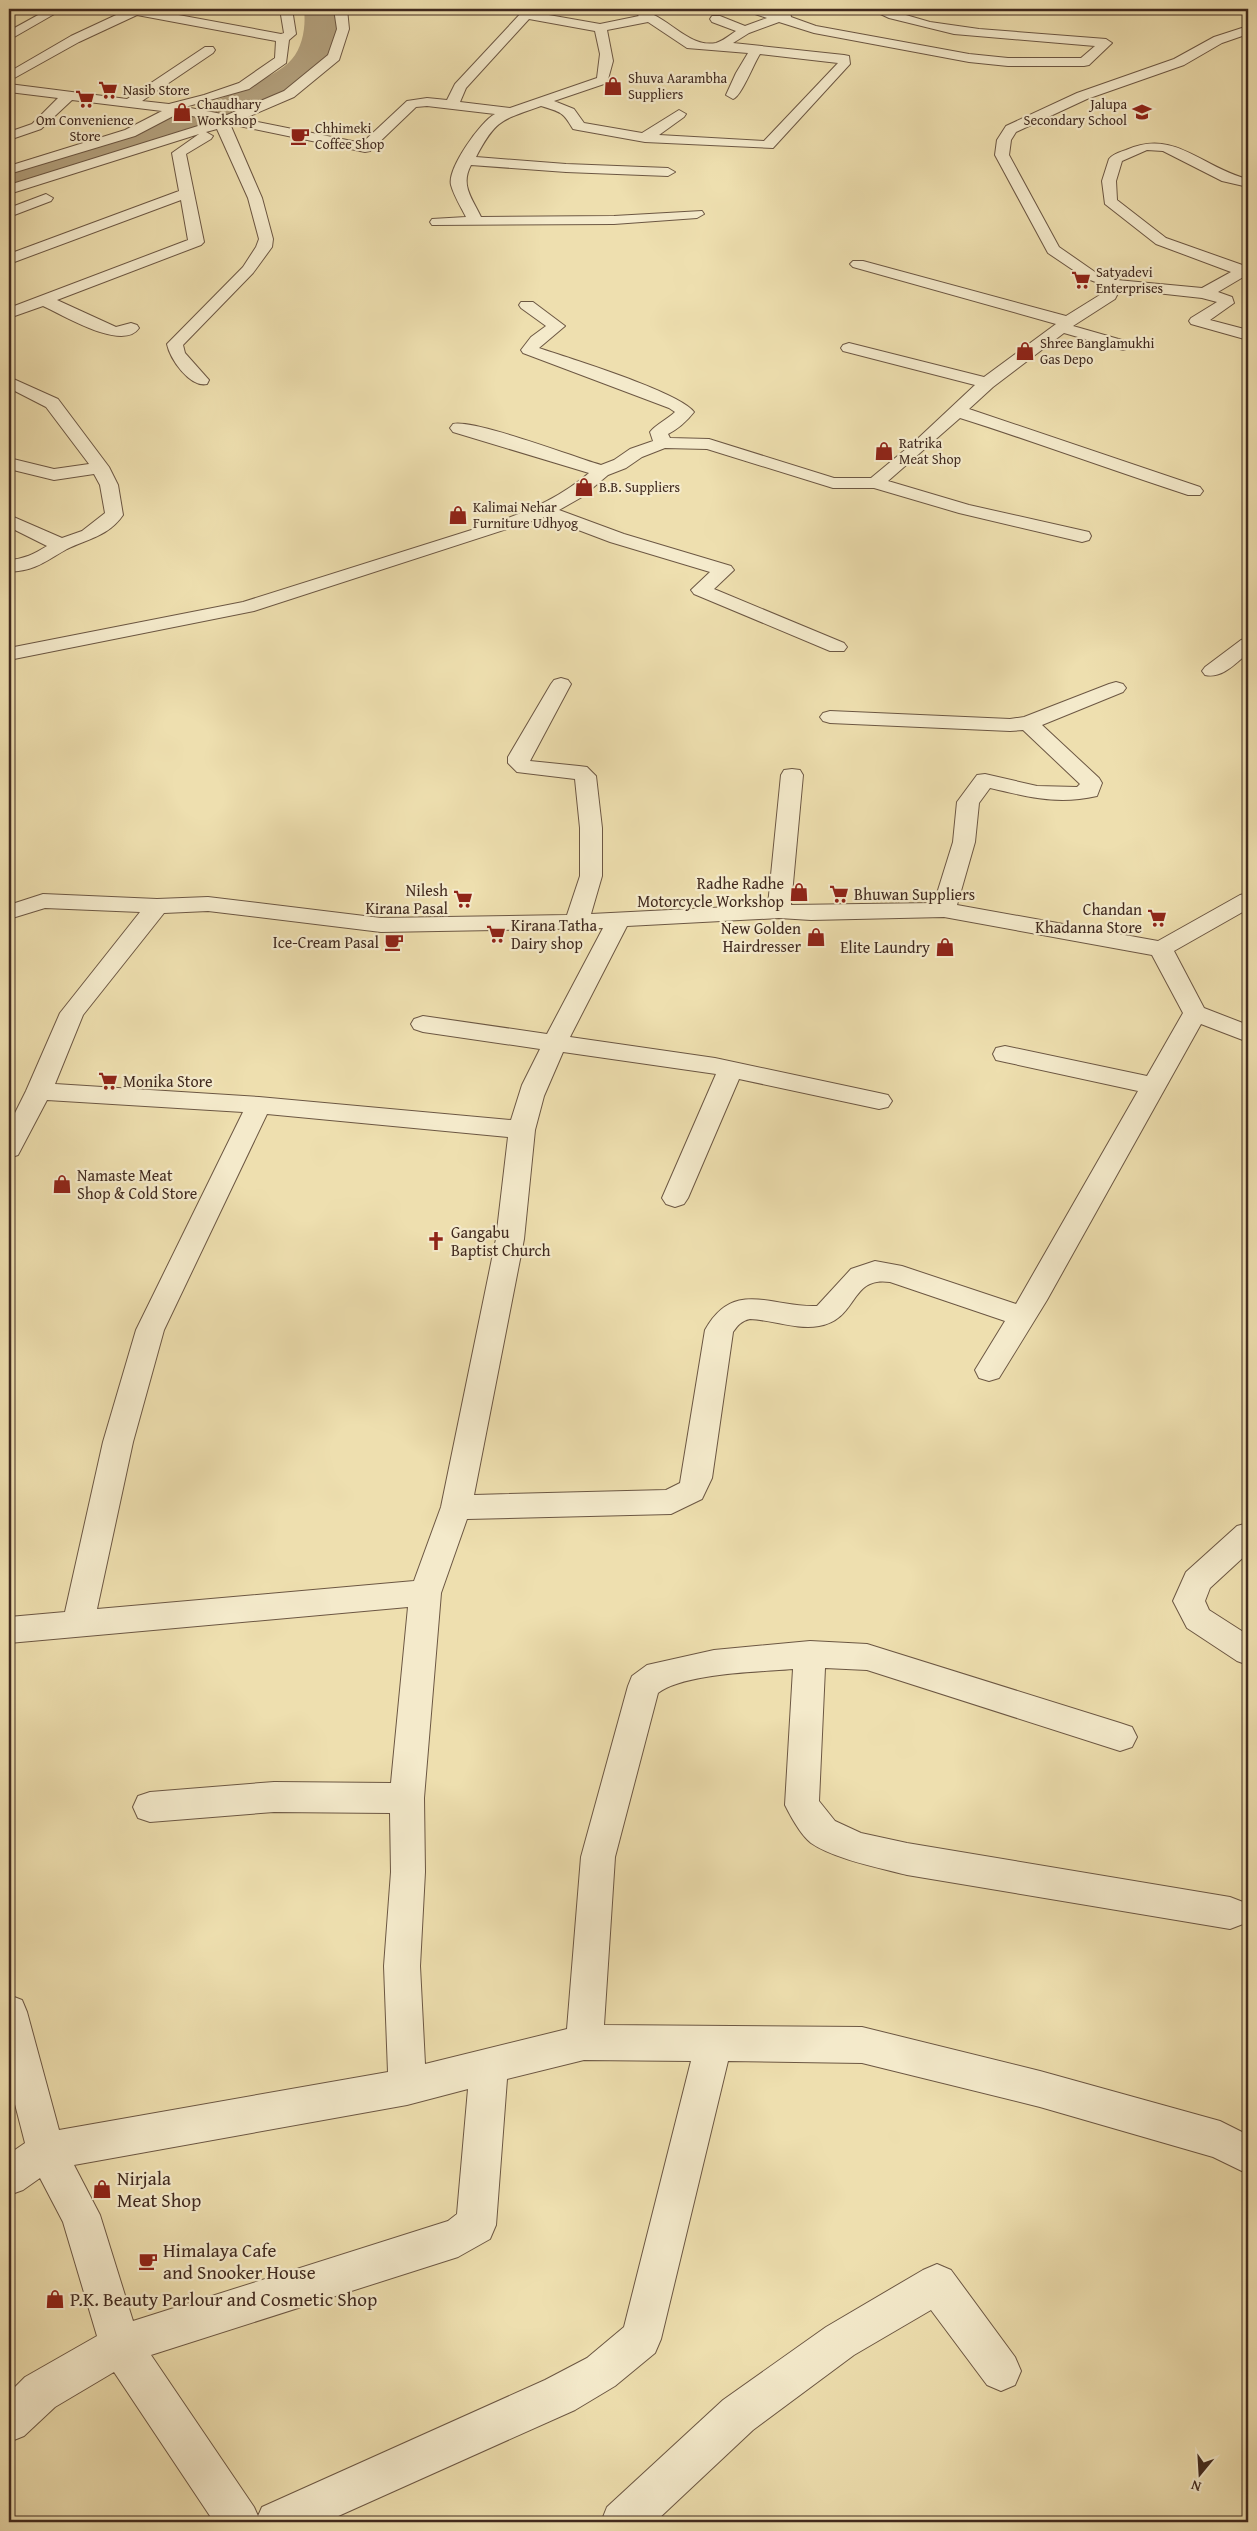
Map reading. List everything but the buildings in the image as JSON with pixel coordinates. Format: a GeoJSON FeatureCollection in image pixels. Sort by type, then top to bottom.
{"type":"FeatureCollection","features":[{"type":"Feature","properties":{"kind":"street"},"geometry":{"type":"LineString","coordinates":[[13,42],[57,9]]}},
{"type":"Feature","properties":{"kind":"street"},"geometry":{"type":"LineString","coordinates":[[9,78],[52,52],[137,10],[283,38],[290,34],[286,9]]}},
{"type":"Feature","properties":{"kind":"street"},"geometry":{"type":"LineString","coordinates":[[9,190],[226,122],[289,94],[334,57],[343,29],[342,10],[340,9]]}},
{"type":"Feature","properties":{"kind":"street"},"geometry":{"type":"LineString","coordinates":[[538,101],[574,114],[578,126],[645,138],[768,144],[844,64],[844,60],[721,46],[691,45],[638,9]]}},
{"type":"Feature","properties":{"kind":"street"},"geometry":{"type":"LineString","coordinates":[[753,9],[814,29],[899,46],[970,58],[1008,62],[1084,62],[1106,43],[965,32],[917,23],[882,13],[876,9]]}},
{"type":"Feature","properties":{"kind":"street"},"geometry":{"type":"LineString","coordinates":[[721,46],[745,30],[801,9]]}},
{"type":"Feature","properties":{"kind":"street"},"geometry":{"type":"LineString","coordinates":[[212,25],[232,14]]}},
{"type":"Feature","properties":{"kind":"street"},"geometry":{"type":"LineString","coordinates":[[452,105],[460,87],[526,16],[600,28],[649,18]]}},
{"type":"Feature","properties":{"kind":"street"},"geometry":{"type":"LineString","coordinates":[[716,19],[745,30]]}},
{"type":"Feature","properties":{"kind":"street"},"geometry":{"type":"LineString","coordinates":[[1033,37],[1045,25]]}},
{"type":"Feature","properties":{"kind":"street"},"geometry":{"type":"LineString","coordinates":[[475,221],[458,184],[459,174],[484,130],[497,118],[511,112],[602,80],[607,70],[604,36],[600,28]]}},
{"type":"Feature","properties":{"kind":"street"},"geometry":{"type":"LineString","coordinates":[[1248,30],[1218,40],[1179,62],[1082,96],[1011,129],[1004,140],[1002,155],[1053,250],[1090,275],[1115,284],[1204,293],[1226,300],[1226,303],[1197,321],[1248,335]]}},
{"type":"Feature","properties":{"kind":"street"},"geometry":{"type":"LineString","coordinates":[[9,170],[130,133],[173,108],[244,86],[281,60],[283,38]]}},
{"type":"Feature","properties":{"kind":"street"},"geometry":{"type":"LineString","coordinates":[[13,42],[52,52]]}},
{"type":"Feature","properties":{"kind":"street"},"geometry":{"type":"LineString","coordinates":[[130,103],[209,50]]}},
{"type":"Feature","properties":{"kind":"street"},"geometry":{"type":"LineString","coordinates":[[733,96],[742,73],[756,50]]}},
{"type":"Feature","properties":{"kind":"street"},"geometry":{"type":"LineString","coordinates":[[9,88],[173,108],[226,122],[365,148],[412,104],[421,102],[511,112]]}},
{"type":"Feature","properties":{"kind":"street"},"geometry":{"type":"LineString","coordinates":[[9,136],[22,134],[48,119],[68,96]]}},
{"type":"Feature","properties":{"kind":"street"},"geometry":{"type":"LineString","coordinates":[[645,138],[679,114]]}},
{"type":"Feature","properties":{"kind":"street"},"geometry":{"type":"LineString","coordinates":[[9,313],[196,242],[178,153],[226,122]]}},
{"type":"Feature","properties":{"kind":"street"},"geometry":{"type":"LineString","coordinates":[[202,380],[177,354],[175,344],[248,270],[264,247],[266,239],[255,198],[226,122]]}},
{"type":"Feature","properties":{"kind":"street"},"geometry":{"type":"LineString","coordinates":[[1245,272],[1161,241],[1110,201],[1109,181],[1116,159],[1145,146],[1166,147],[1227,178],[1248,183]]}},
{"type":"Feature","properties":{"kind":"street"},"geometry":{"type":"LineString","coordinates":[[466,160],[566,168],[668,172]]}},
{"type":"Feature","properties":{"kind":"street"},"geometry":{"type":"LineString","coordinates":[[10,257],[187,193]]}},
{"type":"Feature","properties":{"kind":"street"},"geometry":{"type":"LineString","coordinates":[[9,213],[46,198]]}},
{"type":"Feature","properties":{"kind":"street"},"geometry":{"type":"LineString","coordinates":[[437,222],[614,220],[697,214]]}},
{"type":"Feature","properties":{"kind":"street"},"geometry":{"type":"LineString","coordinates":[[858,264],[1064,325],[1123,345]]}},
{"type":"Feature","properties":{"kind":"street"},"geometry":{"type":"LineString","coordinates":[[1204,293],[1245,272]]}},
{"type":"Feature","properties":{"kind":"street"},"geometry":{"type":"LineString","coordinates":[[874,483],[918,448],[987,383],[1064,325],[1109,296],[1115,284]]}},
{"type":"Feature","properties":{"kind":"street"},"geometry":{"type":"LineString","coordinates":[[43,300],[114,332],[125,332],[131,328]]}},
{"type":"Feature","properties":{"kind":"street"},"geometry":{"type":"LineString","coordinates":[[526,305],[557,326],[537,340],[529,350],[638,389],[675,404],[685,412],[670,426],[659,432],[663,443]]}},
{"type":"Feature","properties":{"kind":"street"},"geometry":{"type":"LineString","coordinates":[[849,348],[987,383]]}},
{"type":"Feature","properties":{"kind":"street"},"geometry":{"type":"LineString","coordinates":[[9,382],[52,403],[100,467],[109,485],[114,515],[88,535],[61,544],[40,559],[9,566]]}},
{"type":"Feature","properties":{"kind":"street"},"geometry":{"type":"LineString","coordinates":[[957,411],[1026,432],[1102,462],[1194,491]]}},
{"type":"Feature","properties":{"kind":"street"},"geometry":{"type":"LineString","coordinates":[[458,428],[495,436],[562,460],[602,471]]}},
{"type":"Feature","properties":{"kind":"street"},"geometry":{"type":"LineString","coordinates":[[9,654],[247,608],[507,525],[544,511],[576,493],[602,471],[620,464],[636,453],[663,443],[709,444],[764,463],[833,483],[874,483],[964,508],[1082,536]]}},
{"type":"Feature","properties":{"kind":"street"},"geometry":{"type":"LineString","coordinates":[[9,463],[51,476],[68,476],[100,467]]}},
{"type":"Feature","properties":{"kind":"street"},"geometry":{"type":"LineString","coordinates":[[544,511],[617,538],[724,570],[701,590],[837,647]]}},
{"type":"Feature","properties":{"kind":"street"},"geometry":{"type":"LineString","coordinates":[[9,520],[61,544]]}},
{"type":"Feature","properties":{"kind":"street"},"geometry":{"type":"LineString","coordinates":[[1212,670],[1248,644]]}},
{"type":"Feature","properties":{"kind":"street"},"geometry":{"type":"LineString","coordinates":[[561,684],[519,757],[519,763],[525,767],[579,772],[585,776],[591,828],[591,876],[577,922]]}},
{"type":"Feature","properties":{"kind":"street"},"geometry":{"type":"LineString","coordinates":[[830,717],[1010,725],[1028,723],[1116,688]]}},
{"type":"Feature","properties":{"kind":"street"},"geometry":{"type":"LineString","coordinates":[[944,910],[964,842],[968,802],[985,780],[1053,794],[1079,794],[1089,791],[1092,783],[1049,745],[1028,723]]}},
{"type":"Feature","properties":{"kind":"street"},"geometry":{"type":"LineString","coordinates":[[779,911],[792,775]]}},
{"type":"Feature","properties":{"kind":"street"},"geometry":{"type":"LineString","coordinates":[[9,912],[43,901],[157,906],[208,904],[381,925],[577,922],[779,911],[811,913],[944,910],[1161,950],[1248,900]]}},
{"type":"Feature","properties":{"kind":"street"},"geometry":{"type":"LineString","coordinates":[[9,1149],[39,1091],[72,1013],[157,906]]}},
{"type":"Feature","properties":{"kind":"street"},"geometry":{"type":"LineString","coordinates":[[407,2087],[402,1966],[408,1872],[407,1798],[425,1593],[456,1507],[510,1238],[526,1110],[543,1066],[619,920]]}},
{"type":"Feature","properties":{"kind":"street"},"geometry":{"type":"LineString","coordinates":[[1161,950],[1195,1013],[1248,1034]]}},
{"type":"Feature","properties":{"kind":"street"},"geometry":{"type":"LineString","coordinates":[[990,1370],[1023,1317],[1195,1013]]}},
{"type":"Feature","properties":{"kind":"street"},"geometry":{"type":"LineString","coordinates":[[423,1024],[731,1069],[879,1101]]}},
{"type":"Feature","properties":{"kind":"street"},"geometry":{"type":"LineString","coordinates":[[1005,1054],[1153,1086]]}},
{"type":"Feature","properties":{"kind":"street"},"geometry":{"type":"LineString","coordinates":[[675,1198],[731,1069]]}},
{"type":"Feature","properties":{"kind":"street"},"geometry":{"type":"LineString","coordinates":[[39,1091],[259,1105],[522,1130]]}},
{"type":"Feature","properties":{"kind":"street"},"geometry":{"type":"LineString","coordinates":[[78,1622],[118,1442],[150,1330],[259,1105]]}},
{"type":"Feature","properties":{"kind":"street"},"geometry":{"type":"LineString","coordinates":[[456,1507],[671,1502],[691,1491],[697,1478],[719,1330],[732,1314],[755,1311],[820,1316],[835,1307],[841,1294],[856,1276],[871,1271],[892,1273],[1023,1317]]}},
{"type":"Feature","properties":{"kind":"street"},"geometry":{"type":"LineString","coordinates":[[1248,1535],[1197,1581],[1189,1601],[1198,1619],[1248,1652]]}},
{"type":"Feature","properties":{"kind":"street"},"geometry":{"type":"LineString","coordinates":[[9,1630],[78,1622],[425,1593]]}},
{"type":"Feature","properties":{"kind":"street"},"geometry":{"type":"LineString","coordinates":[[584,2042],[598,1857],[644,1686],[658,1675],[714,1663],[810,1654],[867,1658],[1120,1737]]}},
{"type":"Feature","properties":{"kind":"street"},"geometry":{"type":"LineString","coordinates":[[810,1654],[802,1805],[823,1832],[857,1847],[907,1858],[1230,1913]]}},
{"type":"Feature","properties":{"kind":"street"},"geometry":{"type":"LineString","coordinates":[[150,1808],[274,1798],[407,1798]]}},
{"type":"Feature","properties":{"kind":"street"},"geometry":{"type":"LineString","coordinates":[[9,2012],[46,2151],[80,2215],[120,2345],[239,2522]]}},
{"type":"Feature","properties":{"kind":"street"},"geometry":{"type":"LineString","coordinates":[[9,2176],[46,2151],[407,2087],[584,2042],[862,2045],[1078,2099],[1220,2140],[1248,2155]]}},
{"type":"Feature","properties":{"kind":"street"},"geometry":{"type":"LineString","coordinates":[[278,2522],[560,2395],[601,2372],[641,2339],[714,2042]]}},
{"type":"Feature","properties":{"kind":"street"},"geometry":{"type":"LineString","coordinates":[[9,2421],[40,2392],[120,2345],[458,2237],[476,2225],[489,2065]]}},
{"type":"Feature","properties":{"kind":"street"},"geometry":{"type":"LineString","coordinates":[[622,2522],[630,2517],[738,2415],[840,2341],[937,2284],[1001,2371]]}},
{"type":"Feature","properties":{"kind":"waterway"},"geometry":{"type":"LineString","coordinates":[[9,179],[202,120],[285,81],[303,67],[317,44],[321,26],[320,9]]}},
{"type":"Feature","properties":{"kind":"place","name":"Shuva Aarambha Suppliers"},"geometry":{"type":"Point","coordinates":[613,86]}},
{"type":"Feature","properties":{"kind":"place","name":"Nasib Store"},"geometry":{"type":"Point","coordinates":[108,90]}},
{"type":"Feature","properties":{"kind":"place","name":"Om Convenience Store"},"geometry":{"type":"Point","coordinates":[85,99]}},
{"type":"Feature","properties":{"kind":"place","name":"Chaudhary Workshop"},"geometry":{"type":"Point","coordinates":[182,112]}},
{"type":"Feature","properties":{"kind":"place","name":"Jalupa Secondary School"},"geometry":{"type":"Point","coordinates":[1142,112]}},
{"type":"Feature","properties":{"kind":"place","name":"Chhimeki Coffee Shop"},"geometry":{"type":"Point","coordinates":[300,136]}},
{"type":"Feature","properties":{"kind":"place","name":"Satyadevi Enterprises"},"geometry":{"type":"Point","coordinates":[1081,280]}},
{"type":"Feature","properties":{"kind":"place","name":"Shree Banglamukhi Gas Depo"},"geometry":{"type":"Point","coordinates":[1025,351]}},
{"type":"Feature","properties":{"kind":"place","name":"Ratrika Meat Shop"},"geometry":{"type":"Point","coordinates":[884,451]}},
{"type":"Feature","properties":{"kind":"place","name":"B.B. Suppliers"},"geometry":{"type":"Point","coordinates":[584,487]}},
{"type":"Feature","properties":{"kind":"place","name":"Kalimai Nehar Furniture Udhyog"},"geometry":{"type":"Point","coordinates":[458,515]}},
{"type":"Feature","properties":{"kind":"place","name":"Radhe Radhe Motorcycle Workshop"},"geometry":{"type":"Point","coordinates":[799,892]}},
{"type":"Feature","properties":{"kind":"place","name":"Bhuwan Suppliers"},"geometry":{"type":"Point","coordinates":[839,894]}},
{"type":"Feature","properties":{"kind":"place","name":"Nilesh Kirana Pasal"},"geometry":{"type":"Point","coordinates":[463,899]}},
{"type":"Feature","properties":{"kind":"place","name":"Chandan Khadanna Store"},"geometry":{"type":"Point","coordinates":[1157,918]}},
{"type":"Feature","properties":{"kind":"place","name":"Kirana Tatha Dairy shop"},"geometry":{"type":"Point","coordinates":[496,934]}},
{"type":"Feature","properties":{"kind":"place","name":"New Golden Hairdresser"},"geometry":{"type":"Point","coordinates":[816,937]}},
{"type":"Feature","properties":{"kind":"place","name":"Ice-Cream Pasal"},"geometry":{"type":"Point","coordinates":[394,942]}},
{"type":"Feature","properties":{"kind":"place","name":"Elite Laundry"},"geometry":{"type":"Point","coordinates":[945,947]}},
{"type":"Feature","properties":{"kind":"place","name":"Monika Store"},"geometry":{"type":"Point","coordinates":[108,1081]}},
{"type":"Feature","properties":{"kind":"place","name":"Namaste Meat Shop & Cold Store"},"geometry":{"type":"Point","coordinates":[62,1184]}},
{"type":"Feature","properties":{"kind":"place","name":"Gangabu Baptist Church"},"geometry":{"type":"Point","coordinates":[436,1241]}},
{"type":"Feature","properties":{"kind":"place","name":"Nirjala Meat Shop"},"geometry":{"type":"Point","coordinates":[102,2189]}},
{"type":"Feature","properties":{"kind":"place","name":"Himalaya Cafe and Snooker House"},"geometry":{"type":"Point","coordinates":[148,2261]}},
{"type":"Feature","properties":{"kind":"place","name":"P.K. Beauty Parlour and Cosmetic Shop"},"geometry":{"type":"Point","coordinates":[55,2299]}}]}
